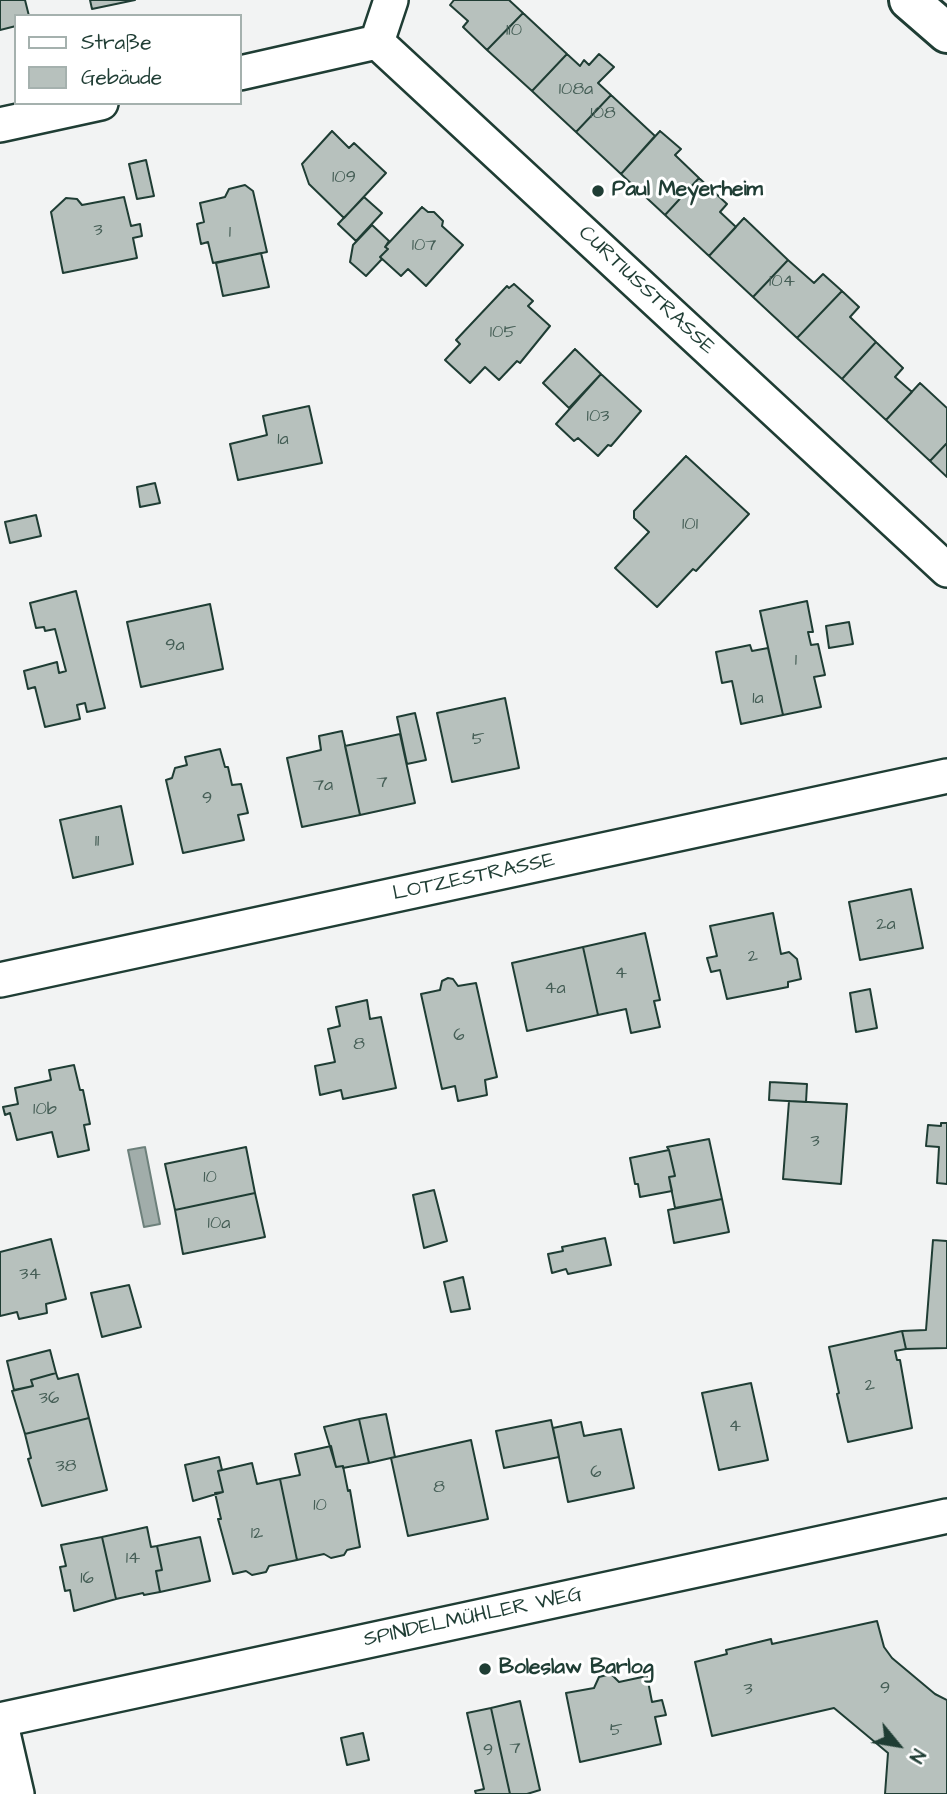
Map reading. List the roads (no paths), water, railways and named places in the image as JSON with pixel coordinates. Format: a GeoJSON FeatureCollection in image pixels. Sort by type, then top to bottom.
{"type":"FeatureCollection","features":[{"type":"Feature","properties":{"kind":"main road"},"geometry":{"type":"LineString","coordinates":[[909,0],[947,33]]}},
{"type":"Feature","properties":{"kind":"street"},"geometry":{"type":"LineString","coordinates":[[242,73],[377,42],[391,0]]}},
{"type":"Feature","properties":{"kind":"street","name":"CURTIUSSTRASSE"},"geometry":{"type":"LineString","coordinates":[[377,42],[947,570]]}},
{"type":"Feature","properties":{"kind":"street"},"geometry":{"type":"LineString","coordinates":[[0,125],[92,105]]}},
{"type":"Feature","properties":{"kind":"street","name":"LOTZESTRASSE"},"geometry":{"type":"LineString","coordinates":[[0,980],[947,776]]}},
{"type":"Feature","properties":{"kind":"street","name":"SPINDELMÜHLER WEG"},"geometry":{"type":"LineString","coordinates":[[0,1720],[947,1516]]}},
{"type":"Feature","properties":{"kind":"street"},"geometry":{"type":"LineString","coordinates":[[0,1720],[17,1794]]}},
{"type":"Feature","properties":{"kind":"place","name":"Paul Meyerheim"},"geometry":{"type":"Point","coordinates":[598,191]}},
{"type":"Feature","properties":{"kind":"place","name":"Boleslaw Barlog"},"geometry":{"type":"Point","coordinates":[485,1669]}}]}
